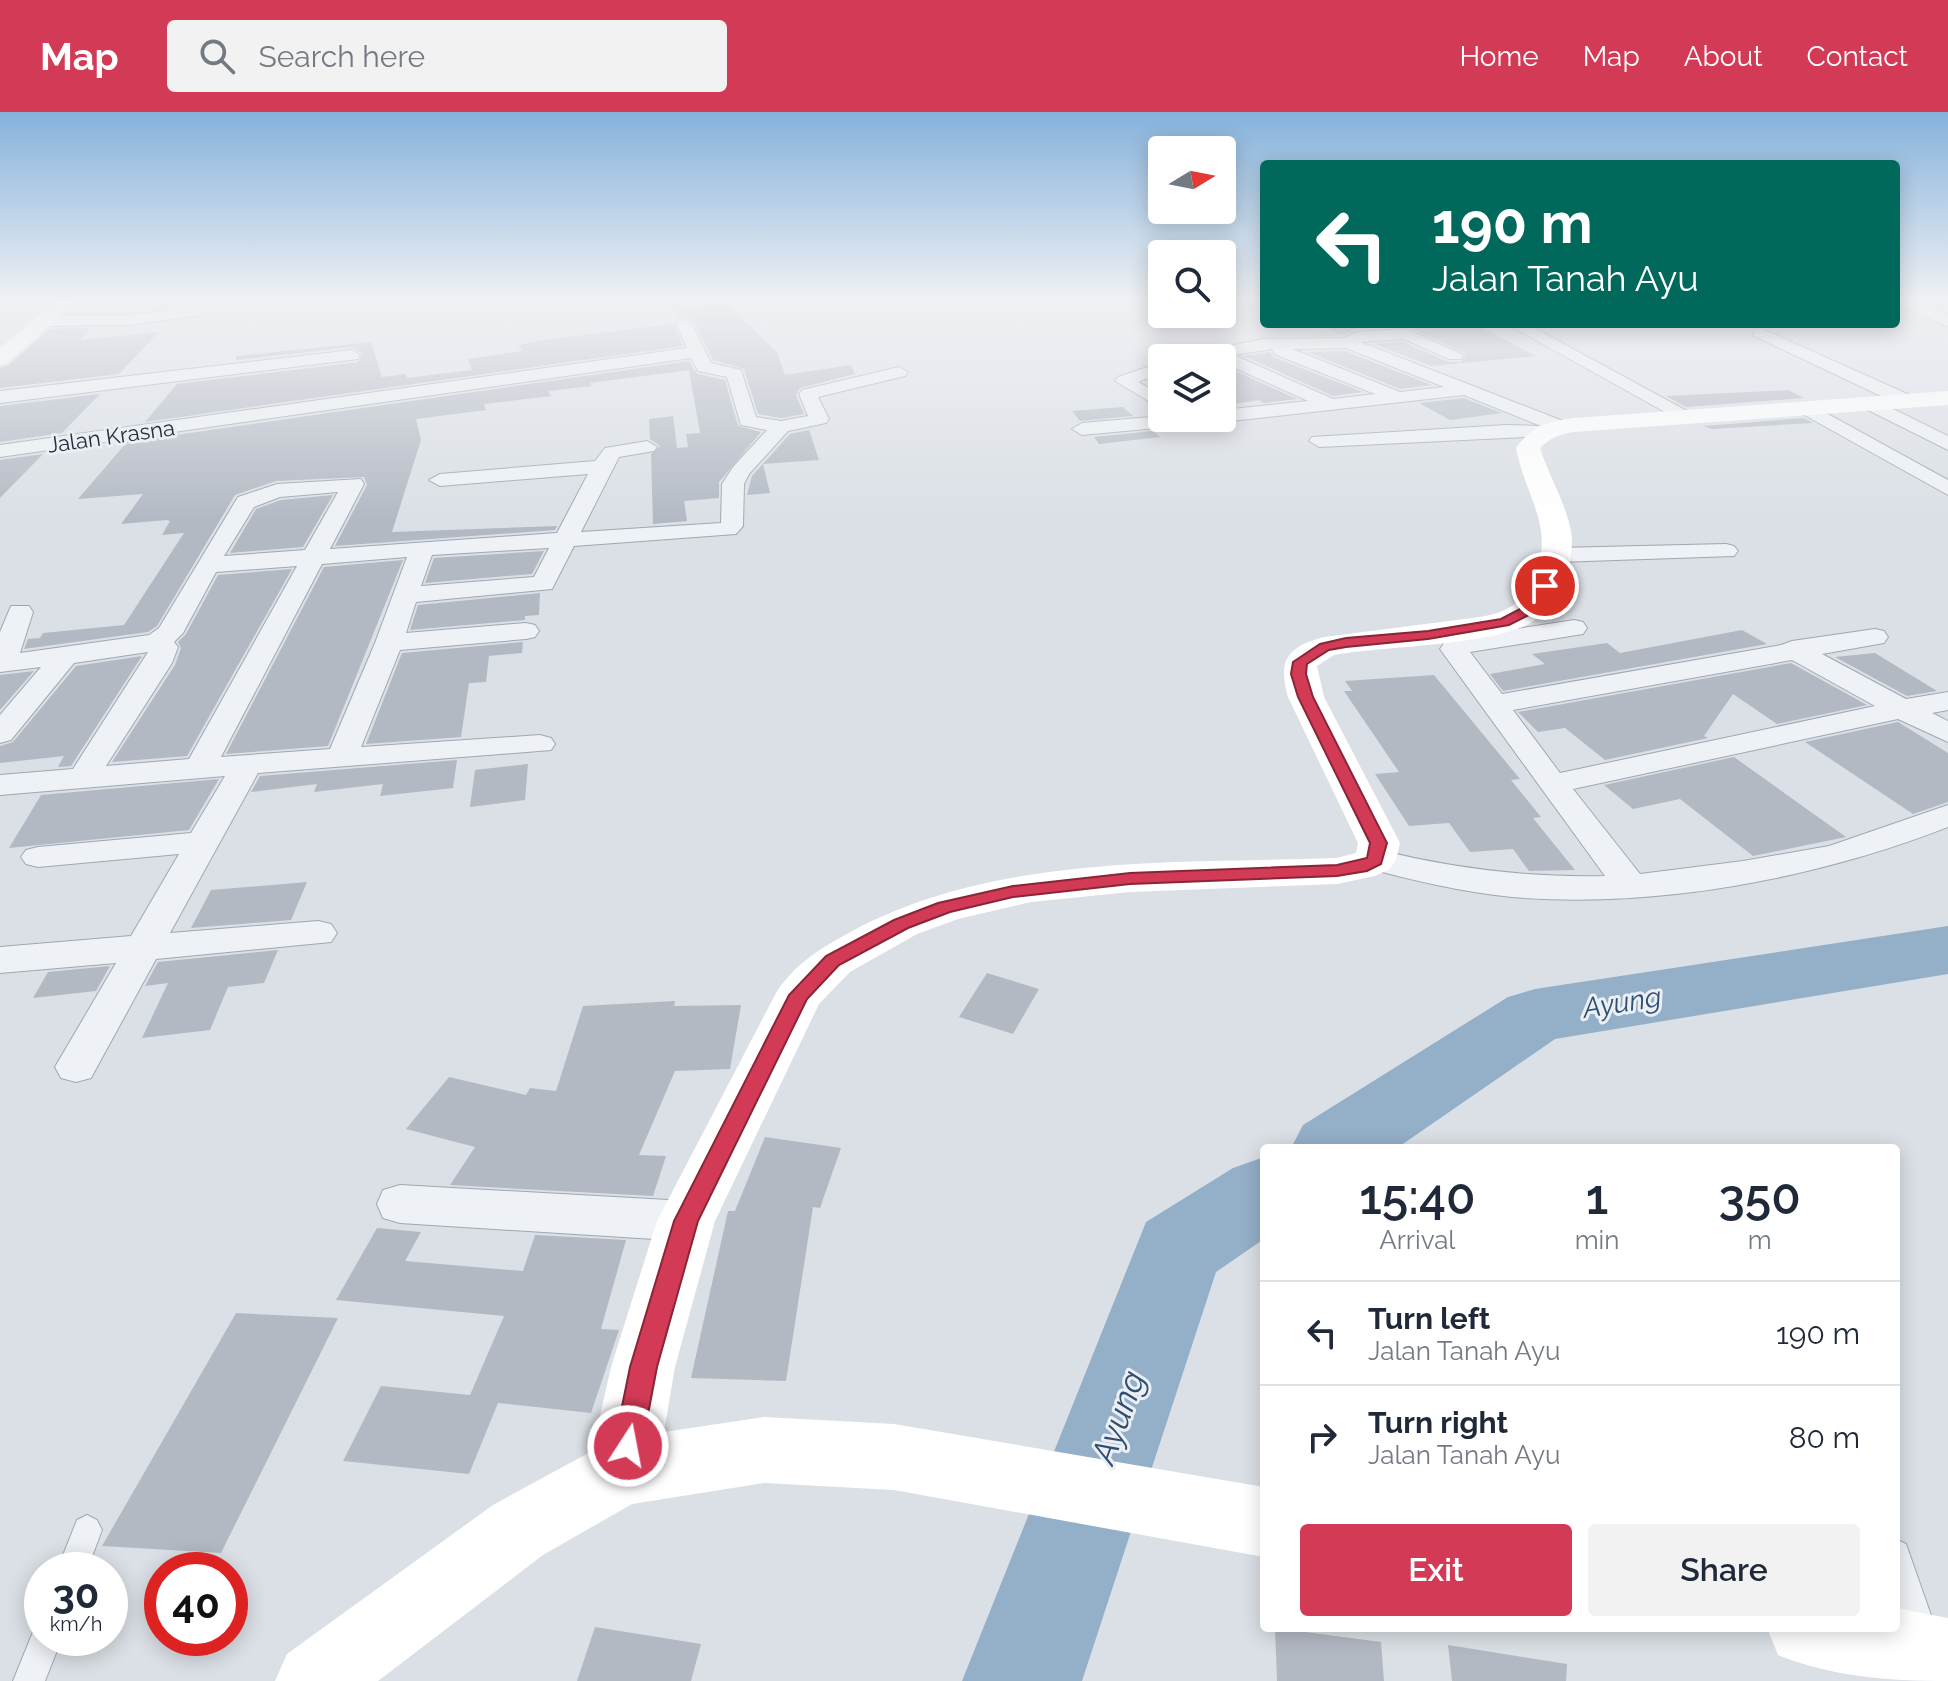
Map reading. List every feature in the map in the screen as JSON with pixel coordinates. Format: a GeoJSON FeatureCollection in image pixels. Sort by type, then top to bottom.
{"type":"FeatureCollection","features":[{"type":"Feature","properties":{"kind":"street"},"geometry":{"type":"LineString","coordinates":[[0,397],[134,395],[253,373]]}},
{"type":"Feature","properties":{"kind":"street","name":"Jalan Krasna"},"geometry":{"type":"LineString","coordinates":[[0,451],[550,373]]}},
{"type":"Feature","properties":{"kind":"street"},"geometry":{"type":"LineString","coordinates":[[731,373],[735,374],[748,421],[781,427],[819,419],[807,395],[809,393],[894,373]]}},
{"type":"Feature","properties":{"kind":"street"},"geometry":{"type":"LineString","coordinates":[[1144,373],[1124,380],[1128,386],[1148,396]]}},
{"type":"Feature","properties":{"kind":"street"},"geometry":{"type":"LineString","coordinates":[[1260,373],[1331,405]]}},
{"type":"Feature","properties":{"kind":"street"},"geometry":{"type":"LineString","coordinates":[[1337,373],[1398,398]]}},
{"type":"Feature","properties":{"kind":"street"},"geometry":{"type":"LineString","coordinates":[[1423,373],[1552,429]]}},
{"type":"Feature","properties":{"kind":"street"},"geometry":{"type":"LineString","coordinates":[[1607,373],[1688,417]]}},
{"type":"Feature","properties":{"kind":"street"},"geometry":{"type":"LineString","coordinates":[[1847,373],[1907,401]]}},
{"type":"Feature","properties":{"kind":"street"},"geometry":{"type":"LineString","coordinates":[[1236,415],[1465,390]]}},
{"type":"Feature","properties":{"kind":"street"},"geometry":{"type":"LineString","coordinates":[[130,434],[134,395]]}},
{"type":"Feature","properties":{"kind":"street"},"geometry":{"type":"LineString","coordinates":[[1319,441],[1552,429],[1948,398]]}},
{"type":"Feature","properties":{"kind":"street"},"geometry":{"type":"LineString","coordinates":[[1236,399],[1292,422],[1354,419]]}},
{"type":"Feature","properties":{"kind":"street"},"geometry":{"type":"LineString","coordinates":[[1871,404],[1948,444]]}},
{"type":"Feature","properties":{"kind":"street"},"geometry":{"type":"LineString","coordinates":[[1806,408],[1948,489]]}},
{"type":"Feature","properties":{"kind":"street"},"geometry":{"type":"LineString","coordinates":[[1082,429],[1148,423]]}},
{"type":"Feature","properties":{"kind":"street"},"geometry":{"type":"LineString","coordinates":[[207,565],[730,528],[733,484],[740,471],[781,427]]}},
{"type":"Feature","properties":{"kind":"street"},"geometry":{"type":"LineString","coordinates":[[1356,866],[1379,843],[1306,697],[1299,674],[1300,662],[1311,653],[1335,645],[1441,633],[1504,622],[1528,610],[1545,586],[1557,555],[1557,533],[1528,448],[1552,429]]}},
{"type":"Feature","properties":{"kind":"street"},"geometry":{"type":"LineString","coordinates":[[406,595],[543,584],[612,452],[647,447]]}},
{"type":"Feature","properties":{"kind":"street"},"geometry":{"type":"LineString","coordinates":[[440,480],[602,467]]}},
{"type":"Feature","properties":{"kind":"street"},"geometry":{"type":"LineString","coordinates":[[20,612],[2,664],[133,648],[159,641],[170,633],[207,565],[251,498],[277,491],[353,484],[200,768]]}},
{"type":"Feature","properties":{"kind":"street"},"geometry":{"type":"LineString","coordinates":[[342,757],[389,643],[422,549]]}},
{"type":"Feature","properties":{"kind":"street"},"geometry":{"type":"LineString","coordinates":[[1557,555],[1726,551]]}},
{"type":"Feature","properties":{"kind":"street"},"geometry":{"type":"LineString","coordinates":[[1574,628],[1454,649],[1632,887]]}},
{"type":"Feature","properties":{"kind":"street"},"geometry":{"type":"LineString","coordinates":[[389,643],[526,631]]}},
{"type":"Feature","properties":{"kind":"street"},"geometry":{"type":"LineString","coordinates":[[1495,704],[1792,649],[1875,637]]}},
{"type":"Feature","properties":{"kind":"street"},"geometry":{"type":"LineString","coordinates":[[83,778],[158,663],[164,647],[159,641]]}},
{"type":"Feature","properties":{"kind":"street"},"geometry":{"type":"LineString","coordinates":[[1792,649],[1948,733]]}},
{"type":"Feature","properties":{"kind":"street"},"geometry":{"type":"LineString","coordinates":[[0,734],[65,656]]}},
{"type":"Feature","properties":{"kind":"street"},"geometry":{"type":"LineString","coordinates":[[1552,784],[1948,701]]}},
{"type":"Feature","properties":{"kind":"street"},"geometry":{"type":"LineString","coordinates":[[0,785],[540,744]]}},
{"type":"Feature","properties":{"kind":"street"},"geometry":{"type":"LineString","coordinates":[[76,1067],[247,764]]}},
{"type":"Feature","properties":{"kind":"street"},"geometry":{"type":"LineString","coordinates":[[622,1472],[643,1367],[686,1221],[799,995],[833,961],[901,924],[945,908],[1031,888],[1356,866],[1524,888],[1632,887],[1770,867],[1857,849],[1948,815]]}},
{"type":"Feature","properties":{"kind":"street"},"geometry":{"type":"LineString","coordinates":[[38,857],[203,842]]}},
{"type":"Feature","properties":{"kind":"street"},"geometry":{"type":"LineString","coordinates":[[0,960],[318,933]]}},
{"type":"Feature","properties":{"kind":"street"},"geometry":{"type":"LineString","coordinates":[[400,1204],[686,1221]]}},
{"type":"Feature","properties":{"kind":"street"},"geometry":{"type":"LineString","coordinates":[[314,1681],[518,1530],[622,1472],[764,1450],[894,1457],[1260,1521]]}},
{"type":"Feature","properties":{"kind":"street"},"geometry":{"type":"LineString","coordinates":[[1826,1632],[1939,1654]]}},
{"type":"Feature","properties":{"kind":"lane"},"geometry":{"type":"LineString","coordinates":[[79,1552],[87,1530]]}},
{"type":"Feature","properties":{"kind":"lane"},"geometry":{"type":"LineString","coordinates":[[1900,1563],[1939,1654]]}},
{"type":"Feature","properties":{"kind":"lane"},"geometry":{"type":"LineString","coordinates":[[29,1681],[39,1656]]}},
{"type":"Feature","properties":{"kind":"building"},"geometry":{"type":"Polygon","coordinates":[[[0,373],[120,373],[119,374],[0,388],[0,373]]]}},
{"type":"Feature","properties":{"kind":"building"},"geometry":{"type":"Polygon","coordinates":[[[266,373],[381,373],[382,377],[406,374],[407,378],[446,373],[490,373],[145,422],[177,384],[266,373]]]}},
{"type":"Feature","properties":{"kind":"building"},"geometry":{"type":"Polygon","coordinates":[[[604,373],[664,373],[590,383],[592,386],[548,391],[551,396],[484,404],[486,410],[416,419],[421,440],[392,532],[557,526],[555,530],[335,546],[367,485],[364,477],[276,481],[235,495],[157,626],[148,632],[24,649],[28,639],[40,638],[43,633],[124,625],[184,533],[162,535],[170,521],[167,520],[121,524],[143,494],[78,499],[127,442],[604,373]]]}},
{"type":"Feature","properties":{"kind":"building"},"geometry":{"type":"Polygon","coordinates":[[[690,373],[725,380],[738,426],[761,432],[719,482],[719,498],[684,501],[687,521],[653,524],[651,454],[660,446],[650,439],[649,419],[673,416],[677,448],[688,447],[686,434],[700,433],[690,373]]]}},
{"type":"Feature","properties":{"kind":"building"},"geometry":{"type":"Polygon","coordinates":[[[745,373],[855,374],[800,388],[796,395],[804,414],[781,418],[758,414],[745,373]]]}},
{"type":"Feature","properties":{"kind":"building"},"geometry":{"type":"Polygon","coordinates":[[[1236,373],[1297,399],[1264,403],[1259,400],[1236,404],[1236,373]]]}},
{"type":"Feature","properties":{"kind":"building"},"geometry":{"type":"Polygon","coordinates":[[[1282,373],[1315,373],[1363,392],[1333,396],[1282,373]]]}},
{"type":"Feature","properties":{"kind":"building"},"geometry":{"type":"Polygon","coordinates":[[[1360,373],[1402,373],[1432,385],[1400,389],[1360,373]]]}},
{"type":"Feature","properties":{"kind":"building"},"geometry":{"type":"Polygon","coordinates":[[[1788,390],[1804,398],[1686,407],[1666,396],[1788,390]]]}},
{"type":"Feature","properties":{"kind":"building"},"geometry":{"type":"Polygon","coordinates":[[[100,394],[62,433],[0,442],[0,406],[100,394]]]}},
{"type":"Feature","properties":{"kind":"building"},"geometry":{"type":"Polygon","coordinates":[[[1464,398],[1502,413],[1450,420],[1419,403],[1464,398]]]}},
{"type":"Feature","properties":{"kind":"building"},"geometry":{"type":"Polygon","coordinates":[[[1123,407],[1133,416],[1080,421],[1072,411],[1123,407]]]}},
{"type":"Feature","properties":{"kind":"building"},"geometry":{"type":"Polygon","coordinates":[[[1804,418],[1813,423],[1711,429],[1704,426],[1804,418]]]}},
{"type":"Feature","properties":{"kind":"building"},"geometry":{"type":"Polygon","coordinates":[[[809,430],[819,460],[763,464],[770,493],[747,495],[752,476],[790,434],[809,430]]]}},
{"type":"Feature","properties":{"kind":"building"},"geometry":{"type":"Polygon","coordinates":[[[1148,432],[1160,437],[1099,444],[1094,437],[1148,432]]]}},
{"type":"Feature","properties":{"kind":"building"},"geometry":{"type":"Polygon","coordinates":[[[43,454],[0,498],[0,460],[43,454]]]}},
{"type":"Feature","properties":{"kind":"building"},"geometry":{"type":"Polygon","coordinates":[[[333,495],[303,547],[230,553],[256,509],[281,500],[333,495]]]}},
{"type":"Feature","properties":{"kind":"building"},"geometry":{"type":"Polygon","coordinates":[[[544,551],[532,574],[425,583],[434,558],[544,551]]]}},
{"type":"Feature","properties":{"kind":"building"},"geometry":{"type":"Polygon","coordinates":[[[403,560],[328,746],[226,754],[324,567],[403,560]]]}},
{"type":"Feature","properties":{"kind":"building"},"geometry":{"type":"Polygon","coordinates":[[[292,569],[187,756],[112,762],[175,665],[181,648],[178,642],[186,634],[218,575],[292,569]]]}},
{"type":"Feature","properties":{"kind":"building"},"geometry":{"type":"Polygon","coordinates":[[[540,593],[539,615],[525,616],[525,620],[410,630],[418,605],[540,593]]]}},
{"type":"Feature","properties":{"kind":"building"},"geometry":{"type":"Polygon","coordinates":[[[1742,630],[1767,644],[1503,691],[1490,674],[1545,664],[1532,654],[1607,643],[1620,653],[1742,630]]]}},
{"type":"Feature","properties":{"kind":"building"},"geometry":{"type":"Polygon","coordinates":[[[523,642],[522,653],[489,656],[486,682],[469,683],[461,737],[366,744],[402,653],[523,642]]]}},
{"type":"Feature","properties":{"kind":"building"},"geometry":{"type":"Polygon","coordinates":[[[1875,653],[1937,691],[1907,696],[1835,657],[1875,653]]]}},
{"type":"Feature","properties":{"kind":"building"},"geometry":{"type":"Polygon","coordinates":[[[142,656],[71,766],[58,767],[64,756],[0,763],[0,746],[13,742],[76,666],[142,656]]]}},
{"type":"Feature","properties":{"kind":"building"},"geometry":{"type":"Polygon","coordinates":[[[1791,663],[1867,705],[1777,724],[1733,694],[1704,736],[1708,738],[1605,760],[1565,728],[1538,732],[1518,712],[1791,663]]]}},
{"type":"Feature","properties":{"kind":"building"},"geometry":{"type":"Polygon","coordinates":[[[34,671],[0,710],[0,675],[34,671]]]}},
{"type":"Feature","properties":{"kind":"building"},"geometry":{"type":"Polygon","coordinates":[[[1434,675],[1520,779],[1511,780],[1541,817],[1533,818],[1575,870],[1529,871],[1513,849],[1470,852],[1449,823],[1409,826],[1375,774],[1399,772],[1344,691],[1352,691],[1345,681],[1434,675]]]}},
{"type":"Feature","properties":{"kind":"building"},"geometry":{"type":"Polygon","coordinates":[[[1898,722],[1948,753],[1948,802],[1913,814],[1805,742],[1898,722]]]}},
{"type":"Feature","properties":{"kind":"building"},"geometry":{"type":"Polygon","coordinates":[[[1734,757],[1846,837],[1753,856],[1680,799],[1633,809],[1604,785],[1734,757]]]}},
{"type":"Feature","properties":{"kind":"building"},"geometry":{"type":"Polygon","coordinates":[[[457,760],[453,788],[380,796],[383,784],[314,792],[317,784],[251,792],[260,776],[457,760]]]}},
{"type":"Feature","properties":{"kind":"building"},"geometry":{"type":"Polygon","coordinates":[[[528,764],[525,800],[470,807],[475,770],[528,764]]]}},
{"type":"Feature","properties":{"kind":"building"},"geometry":{"type":"Polygon","coordinates":[[[219,779],[189,830],[9,848],[41,795],[219,779]]]}},
{"type":"Feature","properties":{"kind":"building"},"geometry":{"type":"Polygon","coordinates":[[[307,882],[291,920],[191,928],[211,890],[307,882]]]}},
{"type":"Feature","properties":{"kind":"building"},"geometry":{"type":"Polygon","coordinates":[[[278,950],[264,983],[228,987],[210,1030],[142,1038],[168,983],[145,986],[158,962],[278,950]]]}},
{"type":"Feature","properties":{"kind":"building"},"geometry":{"type":"Polygon","coordinates":[[[110,966],[96,991],[33,998],[48,972],[110,966]]]}},
{"type":"Feature","properties":{"kind":"building"},"geometry":{"type":"Polygon","coordinates":[[[987,973],[1039,989],[1013,1034],[959,1017],[987,973]]]}},
{"type":"Feature","properties":{"kind":"building"},"geometry":{"type":"Polygon","coordinates":[[[675,1001],[674,1006],[741,1005],[730,1069],[675,1071],[639,1155],[666,1156],[653,1196],[450,1185],[475,1147],[406,1129],[449,1077],[526,1095],[530,1088],[556,1091],[583,1006],[675,1001]]]}},
{"type":"Feature","properties":{"kind":"building"},"geometry":{"type":"Polygon","coordinates":[[[765,1137],[841,1148],[820,1208],[813,1207],[786,1381],[691,1378],[728,1211],[735,1211],[765,1137]]]}},
{"type":"Feature","properties":{"kind":"building"},"geometry":{"type":"Polygon","coordinates":[[[377,1228],[421,1232],[405,1261],[523,1271],[535,1235],[626,1240],[601,1329],[619,1330],[591,1413],[498,1403],[469,1474],[343,1461],[381,1386],[470,1395],[504,1316],[336,1300],[377,1228]]]}},
{"type":"Feature","properties":{"kind":"building"},"geometry":{"type":"Polygon","coordinates":[[[236,1313],[338,1318],[221,1552],[102,1546],[236,1313]]]}},
{"type":"Feature","properties":{"kind":"building"},"geometry":{"type":"Polygon","coordinates":[[[595,1627],[701,1644],[691,1681],[577,1681],[595,1627]]]}},
{"type":"Feature","properties":{"kind":"building"},"geometry":{"type":"Polygon","coordinates":[[[1275,1632],[1305,1632],[1381,1642],[1384,1681],[1277,1681],[1275,1632]]]}},
{"type":"Feature","properties":{"kind":"building"},"geometry":{"type":"Polygon","coordinates":[[[1448,1645],[1567,1664],[1566,1681],[1452,1681],[1448,1645]]]}},
{"type":"Feature","properties":{"kind":"waterway","name":"Ayung"},"geometry":{"type":"LineString","coordinates":[[1339,1144],[1535,1016],[1948,950]]}},
{"type":"Feature","properties":{"kind":"waterway","name":"Ayung"},"geometry":{"type":"LineString","coordinates":[[1022,1681],[1178,1249],[1260,1196]]}},
{"type":"Feature","properties":{"kind":"route"},"geometry":{"type":"LineString","coordinates":[[628,1446],[643,1367],[686,1221],[761,1065],[799,995],[833,961],[901,924],[945,908],[1013,891],[1130,879],[1337,871],[1360,867],[1375,860],[1379,854],[1379,843],[1306,697],[1299,674],[1300,662],[1324,647],[1428,635],[1504,622],[1528,610],[1545,586]]}}]}
